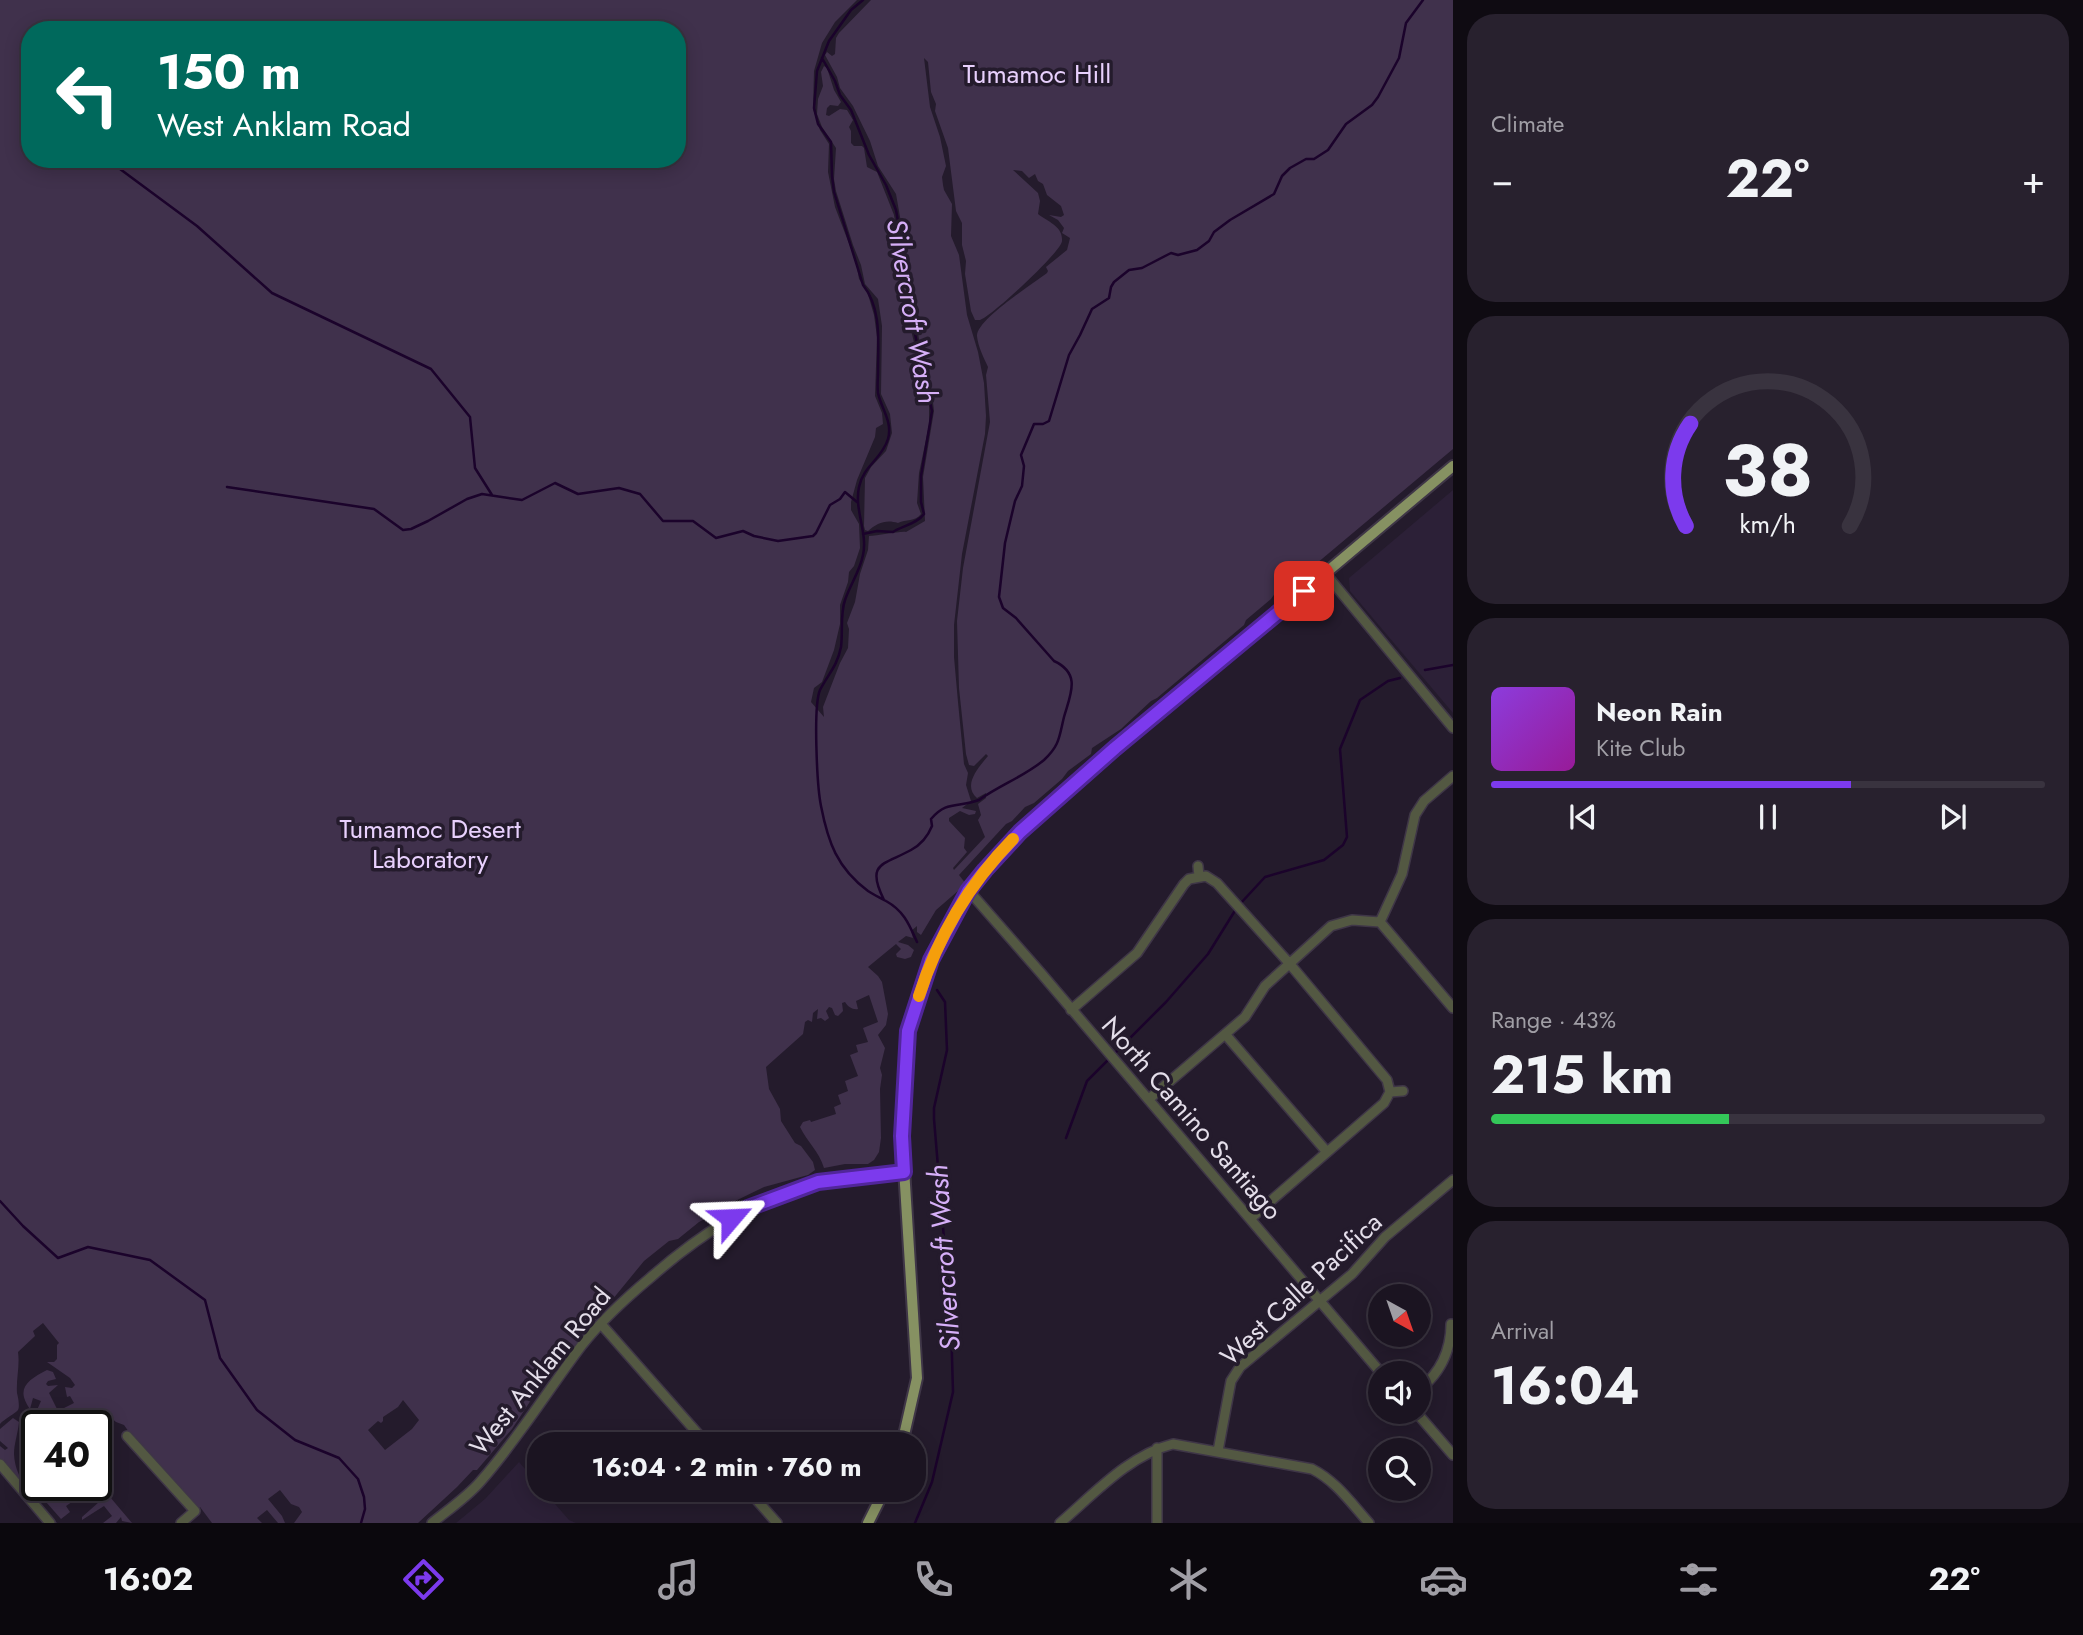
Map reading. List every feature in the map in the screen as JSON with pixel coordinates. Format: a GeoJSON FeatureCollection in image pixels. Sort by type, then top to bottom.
{"type":"FeatureCollection","features":[{"type":"Feature","properties":{"kind":"main road"},"geometry":{"type":"LineString","coordinates":[[905,1432],[917,1378],[902,1136],[908,1031],[931,960],[968,891],[1020,832],[1115,748],[1453,466]]}},
{"type":"Feature","properties":{"kind":"main road"},"geometry":{"type":"LineString","coordinates":[[868,1523],[878,1502]]}},
{"type":"Feature","properties":{"kind":"street"},"geometry":{"type":"LineString","coordinates":[[1325,573],[1453,728]]}},
{"type":"Feature","properties":{"kind":"street"},"geometry":{"type":"LineString","coordinates":[[1380,922],[1402,874],[1415,815],[1424,802],[1453,776]]}},
{"type":"Feature","properties":{"kind":"street"},"geometry":{"type":"LineString","coordinates":[[1198,866],[1201,876]]}},
{"type":"Feature","properties":{"kind":"street"},"geometry":{"type":"LineString","coordinates":[[1071,1010],[1137,953],[1184,884],[1189,879],[1201,876],[1217,883],[1289,963],[1387,1080],[1390,1092],[1384,1103],[1251,1218]]}},
{"type":"Feature","properties":{"kind":"street","name":"North Camino Santiago"},"geometry":{"type":"LineString","coordinates":[[968,891],[1371,1361]]}},
{"type":"Feature","properties":{"kind":"street"},"geometry":{"type":"LineString","coordinates":[[1149,1099],[1245,1017],[1265,986],[1331,926],[1352,920],[1380,922],[1453,1007]]}},
{"type":"Feature","properties":{"kind":"street"},"geometry":{"type":"LineString","coordinates":[[1225,1034],[1326,1152]]}},
{"type":"Feature","properties":{"kind":"street"},"geometry":{"type":"LineString","coordinates":[[1390,1092],[1404,1091]]}},
{"type":"Feature","properties":{"kind":"street","name":"West Anklam Road"},"geometry":{"type":"LineString","coordinates":[[432,1523],[479,1484],[539,1407],[582,1345],[601,1324],[632,1293],[692,1242],[748,1208],[818,1182],[904,1172]]}},
{"type":"Feature","properties":{"kind":"street","name":"West Calle Pacifica"},"geometry":{"type":"LineString","coordinates":[[1218,1451],[1231,1381],[1240,1367],[1352,1274],[1385,1237],[1453,1180]]}},
{"type":"Feature","properties":{"kind":"street"},"geometry":{"type":"LineString","coordinates":[[601,1324],[696,1432]]}},
{"type":"Feature","properties":{"kind":"street"},"geometry":{"type":"LineString","coordinates":[[1431,1379],[1441,1365],[1451,1340],[1451,1324]]}},
{"type":"Feature","properties":{"kind":"street"},"geometry":{"type":"LineString","coordinates":[[1426,1424],[1453,1455]]}},
{"type":"Feature","properties":{"kind":"street"},"geometry":{"type":"LineString","coordinates":[[127,1436],[195,1511],[181,1523]]}},
{"type":"Feature","properties":{"kind":"street"},"geometry":{"type":"LineString","coordinates":[[1060,1523],[1133,1462],[1157,1448],[1173,1444],[1312,1469],[1335,1484],[1369,1523]]}},
{"type":"Feature","properties":{"kind":"street"},"geometry":{"type":"LineString","coordinates":[[1157,1448],[1157,1523]]}},
{"type":"Feature","properties":{"kind":"street"},"geometry":{"type":"LineString","coordinates":[[0,1464],[50,1523]]}},
{"type":"Feature","properties":{"kind":"street"},"geometry":{"type":"LineString","coordinates":[[758,1502],[777,1523]]}},
{"type":"Feature","properties":{"kind":"shaded area"},"geometry":{"type":"Polygon","coordinates":[[[1453,490],[1453,713],[1350,591],[1349,578],[1453,490]]]}},
{"type":"Feature","properties":{"kind":"shaded area"},"geometry":{"type":"Polygon","coordinates":[[[519,1462],[527,1471],[527,1502],[553,1502],[569,1520],[576,1523],[456,1523],[485,1499],[519,1462]]]}},
{"type":"Feature","properties":{"kind":"green space"},"geometry":{"type":"Polygon","coordinates":[[[0,0],[857,0],[835,22],[822,43],[814,71],[813,109],[820,130],[829,144],[828,172],[835,207],[874,315],[877,337],[875,396],[883,424],[876,428],[851,502],[851,510],[859,524],[860,548],[849,572],[840,605],[840,624],[834,650],[822,682],[814,688],[811,702],[824,717],[823,707],[848,648],[847,623],[855,602],[869,536],[906,532],[925,521],[923,477],[934,411],[923,351],[915,327],[912,285],[896,194],[878,166],[870,141],[825,55],[827,52],[832,56],[835,54],[839,33],[871,0],[1453,0],[1453,449],[1310,569],[1278,589],[1244,625],[1121,729],[1092,748],[1091,754],[1006,824],[959,875],[966,884],[936,910],[921,935],[917,932],[917,926],[911,931],[913,938],[906,936],[898,942],[914,950],[911,957],[897,957],[896,954],[901,949],[896,944],[868,967],[882,982],[888,1014],[886,1025],[878,1035],[885,1048],[880,1068],[881,1138],[879,1152],[874,1160],[868,1164],[824,1168],[800,1127],[803,1122],[836,1114],[834,1107],[841,1104],[838,1095],[848,1091],[845,1081],[858,1076],[850,1055],[858,1052],[856,1045],[868,1042],[863,1028],[878,1022],[869,995],[856,1001],[858,1009],[842,1003],[843,1011],[838,1016],[829,1007],[826,1011],[829,1018],[825,1021],[817,1019],[818,1009],[813,1013],[812,1022],[805,1022],[803,1034],[766,1067],[769,1089],[780,1109],[781,1121],[795,1143],[801,1146],[813,1162],[815,1170],[808,1175],[764,1187],[727,1205],[678,1239],[669,1241],[644,1261],[535,1394],[512,1429],[477,1470],[473,1470],[418,1523],[294,1523],[302,1512],[299,1507],[291,1504],[280,1490],[268,1499],[285,1523],[278,1523],[267,1510],[257,1518],[262,1523],[212,1523],[200,1507],[195,1510],[166,1471],[136,1442],[124,1425],[112,1419],[112,1410],[60,1410],[74,1403],[70,1396],[67,1397],[65,1387],[72,1388],[75,1385],[70,1378],[47,1362],[57,1359],[59,1343],[43,1323],[33,1331],[35,1336],[18,1352],[17,1411],[0,1424],[0,0]],[[924,58],[930,107],[946,166],[942,177],[944,190],[952,204],[951,236],[959,255],[967,315],[978,352],[984,383],[986,416],[962,554],[954,625],[958,702],[964,764],[968,773],[966,785],[971,801],[962,808],[976,811],[975,814],[969,815],[960,811],[949,818],[965,838],[964,848],[967,852],[954,870],[985,837],[978,820],[981,815],[978,804],[986,798],[986,793],[977,798],[971,788],[973,776],[988,756],[986,754],[974,766],[969,765],[959,688],[957,621],[963,568],[990,422],[986,375],[988,367],[977,336],[979,329],[995,312],[1047,273],[1046,267],[1067,250],[1070,238],[1062,233],[1064,228],[1058,220],[1049,215],[1064,215],[1061,206],[1047,195],[1035,174],[1029,178],[1022,171],[1013,170],[1038,193],[1038,214],[1057,228],[1062,241],[1051,257],[1011,296],[987,316],[975,320],[965,274],[962,223],[956,211],[948,148],[935,111],[928,62],[924,58]],[[403,1400],[383,1417],[381,1423],[378,1421],[368,1430],[385,1450],[412,1429],[419,1420],[403,1400]]]}},
{"type":"Feature","properties":{"kind":"green space"},"geometry":{"type":"Polygon","coordinates":[[[824,66],[841,102],[838,106],[830,105],[826,115],[829,116],[840,109],[847,110],[853,120],[849,127],[851,143],[864,148],[867,167],[877,172],[894,215],[901,261],[909,289],[911,330],[929,405],[929,425],[919,473],[917,503],[921,514],[898,523],[882,522],[868,531],[864,526],[865,478],[886,451],[892,433],[890,414],[881,394],[882,326],[878,299],[865,284],[836,191],[836,148],[817,114],[818,99],[823,86],[821,72],[824,66]]]}},
{"type":"Feature","properties":{"kind":"green space"},"geometry":{"type":"Polygon","coordinates":[[[47,1370],[53,1372],[56,1379],[46,1384],[58,1385],[49,1393],[60,1410],[37,1410],[41,1401],[33,1398],[30,1409],[24,1395],[29,1381],[47,1370]]]}},
{"type":"Feature","properties":{"kind":"green space"},"geometry":{"type":"Polygon","coordinates":[[[13,1418],[19,1422],[14,1454],[21,1486],[0,1461],[0,1446],[5,1450],[8,1448],[0,1441],[0,1429],[13,1418]]]}},
{"type":"Feature","properties":{"kind":"green space"},"geometry":{"type":"Polygon","coordinates":[[[112,1499],[132,1523],[122,1521],[121,1517],[116,1523],[103,1523],[112,1516],[104,1506],[82,1520],[99,1502],[112,1499]]]}},
{"type":"Feature","properties":{"kind":"green space"},"geometry":{"type":"Polygon","coordinates":[[[34,1501],[37,1501],[57,1523],[52,1523],[34,1501]]]}},
{"type":"Feature","properties":{"kind":"green space"},"geometry":{"type":"Polygon","coordinates":[[[45,1501],[73,1501],[66,1506],[70,1512],[61,1519],[45,1501]]]}},
{"type":"Feature","properties":{"kind":"waterway","name":"Silvercroft Wash"},"geometry":{"type":"LineString","coordinates":[[863,0],[851,10],[829,41],[817,71],[814,108],[818,124],[831,142],[834,192],[863,285],[876,315],[878,393],[888,421],[889,433],[885,446],[864,473],[859,487],[863,555],[843,605],[839,654],[818,699],[817,765],[821,806],[827,831],[841,863],[857,882],[902,914],[917,942]]}},
{"type":"Feature","properties":{"kind":"waterway"},"geometry":{"type":"LineString","coordinates":[[884,900],[876,878],[880,866],[921,842],[932,826],[931,819],[937,813],[948,807],[979,800],[1029,771],[1049,755],[1058,740],[1071,693],[1071,679],[1063,666],[1054,661],[1016,618],[1003,608],[999,597],[1005,543],[1015,501],[1022,486],[1024,466],[1021,455],[1034,424],[1049,421],[1069,355],[1092,309],[1109,298],[1114,282],[1129,270],[1142,268],[1171,253],[1178,255],[1197,250],[1230,220],[1274,194],[1282,176],[1290,168],[1306,159],[1314,159],[1328,150],[1346,124],[1372,105],[1378,97],[1399,58],[1406,23],[1423,0]]}},
{"type":"Feature","properties":{"kind":"waterway","name":"Silvercroft Wash"},"geometry":{"type":"LineString","coordinates":[[822,58],[840,95],[851,110],[896,210],[915,334],[932,411],[921,476],[924,514],[913,523],[893,532],[863,534]]}},
{"type":"Feature","properties":{"kind":"waterway"},"geometry":{"type":"LineString","coordinates":[[120,169],[197,226],[272,293],[431,369],[470,417],[475,468],[492,495]]}},
{"type":"Feature","properties":{"kind":"waterway"},"geometry":{"type":"LineString","coordinates":[[227,487],[374,509],[403,530],[411,529],[467,499],[482,494],[522,500],[555,483],[578,494],[619,488],[640,494],[663,521],[693,521],[716,538],[743,531],[778,541],[813,536],[830,505],[845,492],[857,502]]}},
{"type":"Feature","properties":{"kind":"waterway"},"geometry":{"type":"LineString","coordinates":[[1425,670],[1453,665]]}},
{"type":"Feature","properties":{"kind":"waterway"},"geometry":{"type":"LineString","coordinates":[[1240,904],[1265,877],[1324,860],[1343,845],[1347,837],[1340,749],[1360,700],[1388,681],[1400,678]]}},
{"type":"Feature","properties":{"kind":"waterway"},"geometry":{"type":"LineString","coordinates":[[1066,1138],[1087,1081],[1166,1002],[1208,954],[1236,909]]}},
{"type":"Feature","properties":{"kind":"waterway","name":"Silvercroft Wash"},"geometry":{"type":"LineString","coordinates":[[915,1523],[932,1482],[953,1392],[951,1323],[934,1119],[947,1050],[945,1002],[937,990]]}},
{"type":"Feature","properties":{"kind":"waterway"},"geometry":{"type":"LineString","coordinates":[[0,1201],[58,1258],[88,1247],[150,1260],[205,1300],[220,1358],[257,1410],[295,1440],[339,1458],[358,1479],[365,1509],[361,1523]]}},
{"type":"Feature","properties":{"kind":"slow traffic"},"geometry":{"type":"LineString","coordinates":[[919,996],[931,960],[968,891],[1013,839]]}},
{"type":"Feature","properties":{"kind":"route"},"geometry":{"type":"LineString","coordinates":[[731,1218],[748,1208],[818,1182],[904,1172],[902,1136],[908,1031],[931,960],[968,891],[1020,832],[1115,748],[1304,591]]}},
{"type":"Feature","properties":{"kind":"park label","name":"Tumamoc Hill"},"geometry":{"type":"Point","coordinates":[1037,74]}},
{"type":"Feature","properties":{"kind":"park label","name":"Tumamoc Desert Laboratory"},"geometry":{"type":"Point","coordinates":[430,844]}}]}
